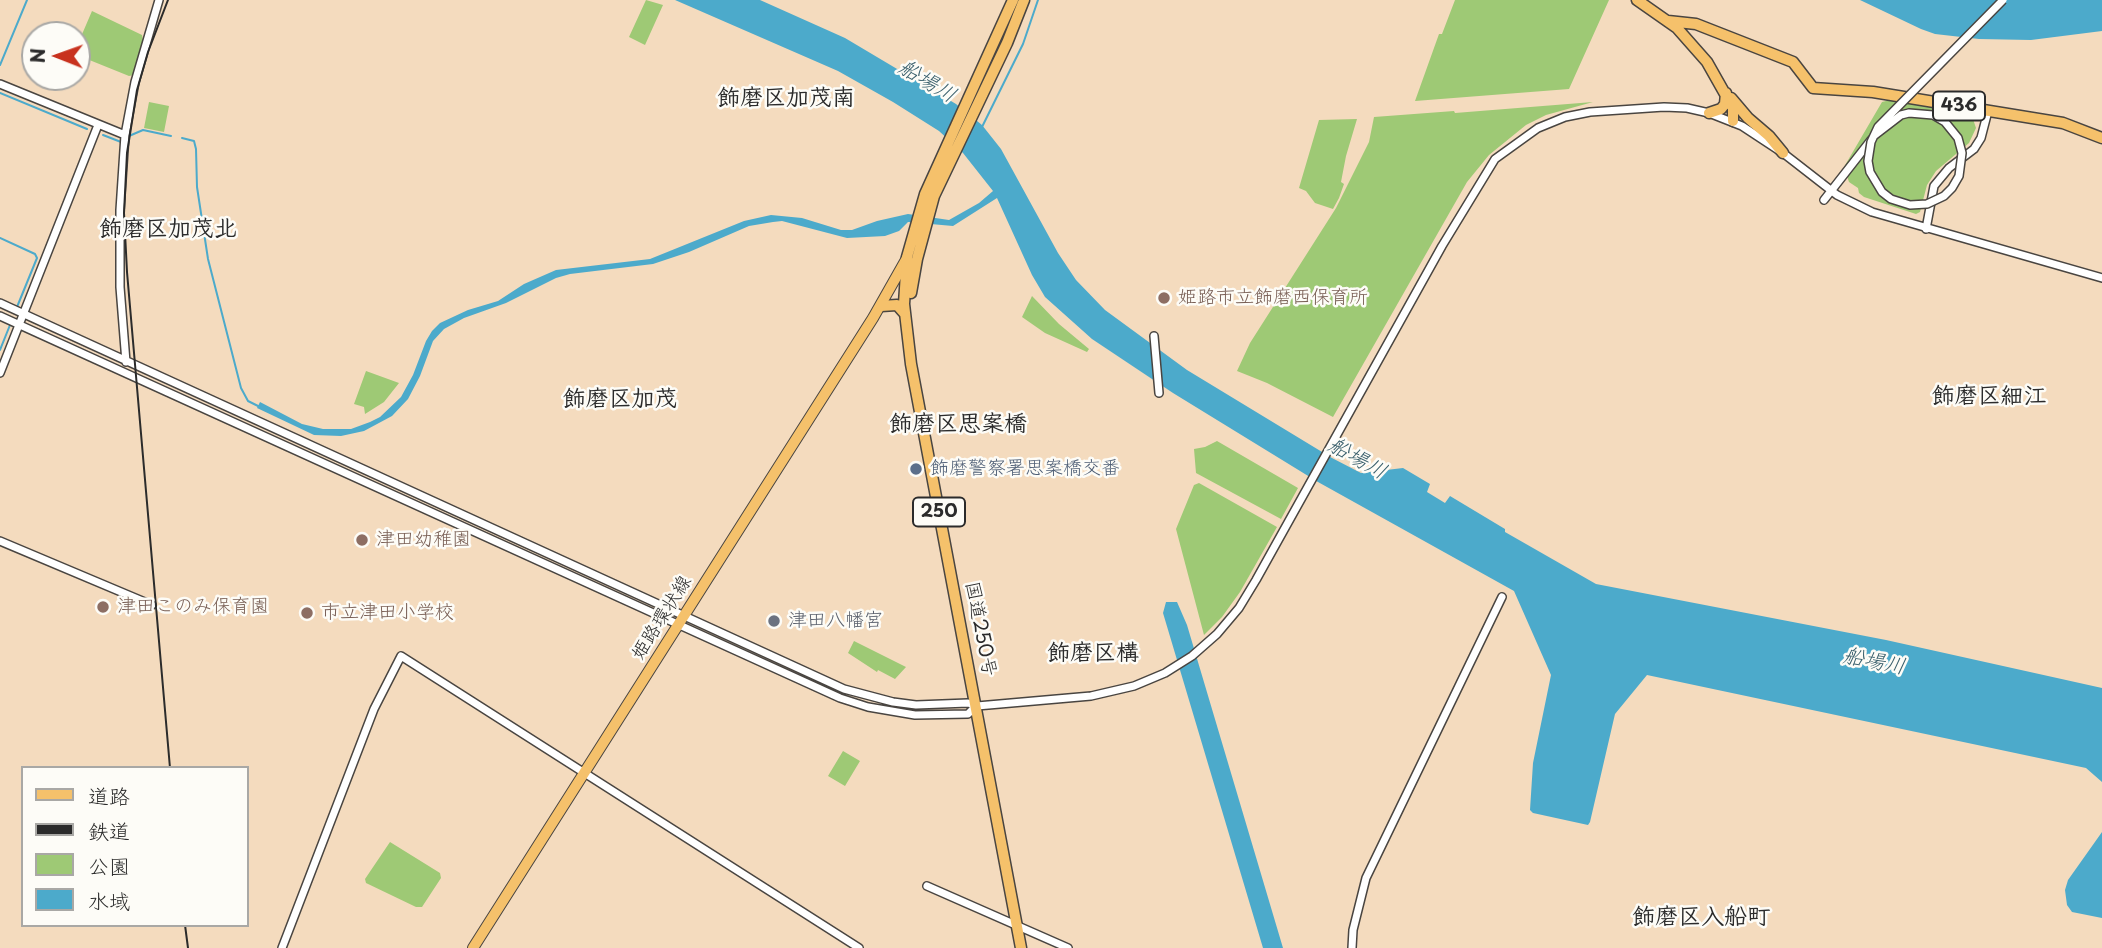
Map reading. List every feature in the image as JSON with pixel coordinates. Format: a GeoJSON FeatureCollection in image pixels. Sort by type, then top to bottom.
{"type":"FeatureCollection","features":[{"type":"Feature","properties":{"kind":"highway","name":"国道250号"},"geometry":{"type":"LineString","coordinates":[[1013,0],[927,205],[906,273],[904,304],[911,364],[1021,948]]}},
{"type":"Feature","properties":{"kind":"highway","name":"国道250号"},"geometry":{"type":"LineString","coordinates":[[971,104],[1007,43],[1024,0]]}},
{"type":"Feature","properties":{"kind":"highway","name":"436"},"geometry":{"type":"LineString","coordinates":[[1637,0],[1684,35],[1707,62],[1733,108],[1733,121]]}},
{"type":"Feature","properties":{"kind":"highway","name":"436"},"geometry":{"type":"LineString","coordinates":[[1668,21],[1696,24],[1793,62],[1813,89],[1873,92],[2063,123],[2102,138]]}},
{"type":"Feature","properties":{"kind":"highway"},"geometry":{"type":"LineString","coordinates":[[1709,113],[1726,104],[1726,93]]}},
{"type":"Feature","properties":{"kind":"highway"},"geometry":{"type":"LineString","coordinates":[[1726,93],[1783,153]]}},
{"type":"Feature","properties":{"kind":"highway","name":"国道250号"},"geometry":{"type":"LineString","coordinates":[[906,317],[912,258]]}},
{"type":"Feature","properties":{"kind":"highway"},"geometry":{"type":"LineString","coordinates":[[881,306],[897,305],[906,317]]}},
{"type":"Feature","properties":{"kind":"main road","name":"姫路環状線"},"geometry":{"type":"LineString","coordinates":[[473,948],[912,258]]}},
{"type":"Feature","properties":{"kind":"main road","name":"姫路環状線"},"geometry":{"type":"LineString","coordinates":[[881,306],[906,273]]}},
{"type":"Feature","properties":{"kind":"street"},"geometry":{"type":"LineString","coordinates":[[126,362],[120,287],[120,223],[125,135],[135,82],[159,0]]}},
{"type":"Feature","properties":{"kind":"street"},"geometry":{"type":"LineString","coordinates":[[1824,200],[1831,191],[1875,135],[1900,115],[1909,113],[1933,115],[1945,122],[1958,138],[1962,153],[1959,176],[1952,188],[1936,201],[1910,205],[1891,199],[1874,181],[1868,161],[1871,142],[1878,127],[2003,0]]}},
{"type":"Feature","properties":{"kind":"street"},"geometry":{"type":"LineString","coordinates":[[0,84],[125,135]]}},
{"type":"Feature","properties":{"kind":"street"},"geometry":{"type":"LineString","coordinates":[[0,303],[681,621],[816,688],[868,707],[915,715],[968,714],[977,706],[1091,696],[1133,686],[1165,673],[1192,656],[1217,634],[1239,608],[1469,200],[1495,159],[1538,128],[1565,117],[1590,112],[1664,107],[1709,113],[1733,121],[1783,153],[1831,191],[1872,212],[2102,278]]}},
{"type":"Feature","properties":{"kind":"street"},"geometry":{"type":"LineString","coordinates":[[1926,229],[1934,186],[1949,168],[1974,149],[1982,138],[1988,111]]}},
{"type":"Feature","properties":{"kind":"street"},"geometry":{"type":"LineString","coordinates":[[0,373],[98,125]]}},
{"type":"Feature","properties":{"kind":"street"},"geometry":{"type":"LineString","coordinates":[[0,316],[681,621]]}},
{"type":"Feature","properties":{"kind":"street"},"geometry":{"type":"LineString","coordinates":[[1154,336],[1159,393]]}},
{"type":"Feature","properties":{"kind":"street"},"geometry":{"type":"LineString","coordinates":[[0,541],[152,605]]}},
{"type":"Feature","properties":{"kind":"street"},"geometry":{"type":"LineString","coordinates":[[1352,948],[1353,930],[1366,878],[1502,597]]}},
{"type":"Feature","properties":{"kind":"street"},"geometry":{"type":"LineString","coordinates":[[282,948],[374,709],[401,656],[859,948]]}},
{"type":"Feature","properties":{"kind":"street"},"geometry":{"type":"LineString","coordinates":[[927,886],[1068,948]]}},
{"type":"Feature","properties":{"kind":"green space"},"geometry":{"type":"Polygon","coordinates":[[[646,0],[663,5],[645,45],[629,37],[646,0]]]}},
{"type":"Feature","properties":{"kind":"green space"},"geometry":{"type":"Polygon","coordinates":[[[1455,0],[1609,0],[1569,89],[1415,101],[1439,34],[1442,34],[1455,0]]]}},
{"type":"Feature","properties":{"kind":"green space"},"geometry":{"type":"Polygon","coordinates":[[[92,11],[142,35],[134,75],[129,76],[91,61],[91,21],[88,21],[92,11]]]}},
{"type":"Feature","properties":{"kind":"green space"},"geometry":{"type":"Polygon","coordinates":[[[1894,99],[1966,112],[1973,119],[1976,128],[1969,143],[1936,171],[1927,185],[1920,212],[1916,214],[1864,197],[1858,188],[1849,182],[1844,167],[1882,102],[1894,99]]]}},
{"type":"Feature","properties":{"kind":"green space"},"geometry":{"type":"Polygon","coordinates":[[[149,102],[169,106],[164,132],[144,128],[149,102]]]}},
{"type":"Feature","properties":{"kind":"green space"},"geometry":{"type":"Polygon","coordinates":[[[1593,102],[1546,115],[1526,125],[1489,155],[1467,182],[1333,417],[1267,383],[1237,371],[1250,343],[1336,208],[1369,142],[1374,117],[1593,102]]]}},
{"type":"Feature","properties":{"kind":"green space"},"geometry":{"type":"Polygon","coordinates":[[[1357,119],[1346,156],[1341,182],[1344,184],[1339,198],[1333,209],[1315,203],[1306,191],[1299,188],[1319,120],[1357,119]]]}},
{"type":"Feature","properties":{"kind":"green space"},"geometry":{"type":"Polygon","coordinates":[[[1032,296],[1059,324],[1089,349],[1087,352],[1045,333],[1022,317],[1032,296]]]}},
{"type":"Feature","properties":{"kind":"green space"},"geometry":{"type":"Polygon","coordinates":[[[366,371],[399,383],[384,402],[365,414],[364,407],[354,404],[366,371]]]}},
{"type":"Feature","properties":{"kind":"green space"},"geometry":{"type":"Polygon","coordinates":[[[1217,441],[1298,488],[1281,519],[1196,473],[1194,449],[1217,441]]]}},
{"type":"Feature","properties":{"kind":"green space"},"geometry":{"type":"Polygon","coordinates":[[[1199,483],[1277,527],[1240,592],[1222,617],[1204,635],[1176,529],[1194,485],[1199,483]]]}},
{"type":"Feature","properties":{"kind":"green space"},"geometry":{"type":"Polygon","coordinates":[[[854,641],[906,667],[895,679],[878,670],[877,672],[848,653],[854,641]]]}},
{"type":"Feature","properties":{"kind":"green space"},"geometry":{"type":"Polygon","coordinates":[[[843,751],[860,761],[845,786],[828,776],[843,751]]]}},
{"type":"Feature","properties":{"kind":"green space"},"geometry":{"type":"Polygon","coordinates":[[[390,842],[440,873],[441,878],[422,907],[416,907],[366,883],[365,879],[390,842]]]}},
{"type":"Feature","properties":{"kind":"water","name":"船場川"},"geometry":{"type":"Polygon","coordinates":[[[675,0],[760,0],[845,38],[956,104],[982,125],[1001,149],[1058,253],[1076,280],[1105,310],[1187,370],[1332,458],[1361,473],[1403,468],[1430,484],[1427,492],[1445,503],[1450,496],[1505,529],[1505,532],[1596,584],[1886,640],[2102,688],[2102,782],[2086,768],[1647,675],[1615,714],[1588,825],[1533,813],[1530,810],[1533,763],[1551,675],[1514,591],[1318,482],[1173,393],[1092,339],[1045,297],[997,198],[953,226],[908,222],[899,231],[885,236],[847,238],[782,221],[773,222],[749,226],[653,264],[556,278],[444,329],[433,341],[408,399],[392,416],[364,431],[341,436],[314,435],[257,408],[260,402],[302,424],[323,429],[351,429],[370,422],[380,417],[401,397],[426,341],[440,323],[468,310],[498,301],[524,284],[556,270],[650,259],[744,221],[771,215],[802,218],[841,230],[852,230],[908,214],[949,220],[979,203],[993,191],[963,153],[939,131],[893,102],[838,71],[675,0]]]}},
{"type":"Feature","properties":{"kind":"water"},"geometry":{"type":"Polygon","coordinates":[[[1860,0],[2102,0],[2102,31],[2031,40],[1979,39],[1935,34],[1860,0]]]}},
{"type":"Feature","properties":{"kind":"water"},"geometry":{"type":"Polygon","coordinates":[[[1166,602],[1177,602],[1187,625],[1283,948],[1263,948],[1163,613],[1166,602]]]}},
{"type":"Feature","properties":{"kind":"water"},"geometry":{"type":"Polygon","coordinates":[[[2102,832],[2102,918],[2072,912],[2067,905],[2065,890],[2068,880],[2102,832]]]}},
{"type":"Feature","properties":{"kind":"waterway"},"geometry":{"type":"LineString","coordinates":[[0,65],[27,0]]}},
{"type":"Feature","properties":{"kind":"waterway"},"geometry":{"type":"LineString","coordinates":[[982,127],[1023,44],[1038,0]]}},
{"type":"Feature","properties":{"kind":"waterway"},"geometry":{"type":"LineString","coordinates":[[0,93],[87,129]]}},
{"type":"Feature","properties":{"kind":"waterway"},"geometry":{"type":"LineString","coordinates":[[129,136],[143,130],[171,136]]}},
{"type":"Feature","properties":{"kind":"waterway"},"geometry":{"type":"LineString","coordinates":[[103,135],[121,142]]}},
{"type":"Feature","properties":{"kind":"waterway"},"geometry":{"type":"LineString","coordinates":[[182,138],[194,141],[196,149],[197,187],[208,259],[241,388],[248,401],[260,407]]}},
{"type":"Feature","properties":{"kind":"waterway"},"geometry":{"type":"LineString","coordinates":[[0,238],[35,254],[37,258],[17,307]]}},
{"type":"Feature","properties":{"kind":"waterway"},"geometry":{"type":"LineString","coordinates":[[0,350],[10,325]]}},
{"type":"Feature","properties":{"kind":"railway"},"geometry":{"type":"LineString","coordinates":[[168,0],[137,90],[127,153],[124,213],[170,766]]}},
{"type":"Feature","properties":{"kind":"railway"},"geometry":{"type":"LineString","coordinates":[[185,927],[188,948]]}},
{"type":"Feature","properties":{"kind":"place","name":"姫路市立飾磨西保育所"},"geometry":{"type":"Point","coordinates":[1164,298]}},
{"type":"Feature","properties":{"kind":"place","name":"飾磨警察署思案橋交番"},"geometry":{"type":"Point","coordinates":[916,469]}},
{"type":"Feature","properties":{"kind":"place","name":"津田幼稚園"},"geometry":{"type":"Point","coordinates":[362,540]}},
{"type":"Feature","properties":{"kind":"place","name":"津田このみ保育園"},"geometry":{"type":"Point","coordinates":[103,607]}},
{"type":"Feature","properties":{"kind":"place","name":"市立津田小学校"},"geometry":{"type":"Point","coordinates":[307,613]}},
{"type":"Feature","properties":{"kind":"place","name":"津田八幡宮"},"geometry":{"type":"Point","coordinates":[774,621]}},
{"type":"Feature","properties":{"kind":"district","name":"飾磨区加茂南"},"geometry":{"type":"Point","coordinates":[786,99]}},
{"type":"Feature","properties":{"kind":"district","name":"飾磨区加茂北"},"geometry":{"type":"Point","coordinates":[168,230]}},
{"type":"Feature","properties":{"kind":"district","name":"飾磨区細江"},"geometry":{"type":"Point","coordinates":[1989,397]}},
{"type":"Feature","properties":{"kind":"district","name":"飾磨区加茂"},"geometry":{"type":"Point","coordinates":[620,400]}},
{"type":"Feature","properties":{"kind":"district","name":"飾磨区思案橋"},"geometry":{"type":"Point","coordinates":[958,425]}},
{"type":"Feature","properties":{"kind":"district","name":"飾磨区構"},"geometry":{"type":"Point","coordinates":[1093,654]}},
{"type":"Feature","properties":{"kind":"district","name":"飾磨区入船町"},"geometry":{"type":"Point","coordinates":[1701,918]}}]}
